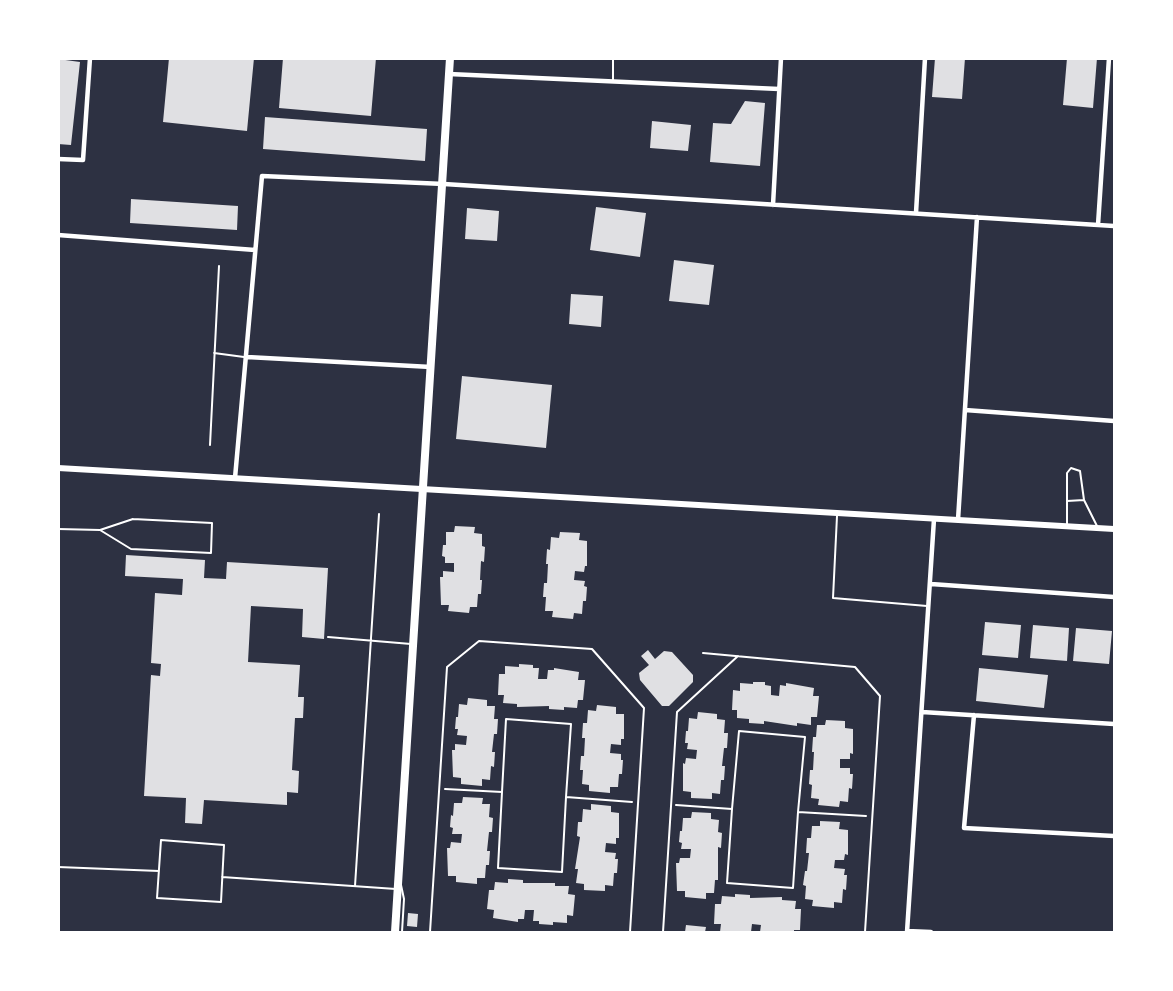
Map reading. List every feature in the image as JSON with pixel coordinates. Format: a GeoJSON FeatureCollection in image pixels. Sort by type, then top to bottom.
{"type":"FeatureCollection","features":[{"type":"Feature","properties":{"kind":"main road"},"geometry":{"type":"LineString","coordinates":[[395,933],[444,184],[450,58]]}},
{"type":"Feature","properties":{"kind":"street"},"geometry":{"type":"LineString","coordinates":[[58,159],[83,160],[90,58]]}},
{"type":"Feature","properties":{"kind":"street"},"geometry":{"type":"LineString","coordinates":[[773,205],[781,58]]}},
{"type":"Feature","properties":{"kind":"street"},"geometry":{"type":"LineString","coordinates":[[916,213],[925,58]]}},
{"type":"Feature","properties":{"kind":"street"},"geometry":{"type":"LineString","coordinates":[[1098,225],[1109,58]]}},
{"type":"Feature","properties":{"kind":"street"},"geometry":{"type":"LineString","coordinates":[[449,74],[779,89]]}},
{"type":"Feature","properties":{"kind":"street"},"geometry":{"type":"LineString","coordinates":[[235,478],[262,176],[444,184],[1114,226]]}},
{"type":"Feature","properties":{"kind":"street"},"geometry":{"type":"LineString","coordinates":[[958,520],[977,217]]}},
{"type":"Feature","properties":{"kind":"street"},"geometry":{"type":"LineString","coordinates":[[58,235],[255,250]]}},
{"type":"Feature","properties":{"kind":"street"},"geometry":{"type":"LineString","coordinates":[[247,357],[432,367]]}},
{"type":"Feature","properties":{"kind":"street"},"geometry":{"type":"LineString","coordinates":[[965,410],[1114,421]]}},
{"type":"Feature","properties":{"kind":"street"},"geometry":{"type":"LineString","coordinates":[[58,468],[1114,529]]}},
{"type":"Feature","properties":{"kind":"street"},"geometry":{"type":"LineString","coordinates":[[932,933],[907,932],[934,519]]}},
{"type":"Feature","properties":{"kind":"street"},"geometry":{"type":"LineString","coordinates":[[931,584],[1114,597]]}},
{"type":"Feature","properties":{"kind":"street"},"geometry":{"type":"LineString","coordinates":[[922,712],[1114,724]]}},
{"type":"Feature","properties":{"kind":"street"},"geometry":{"type":"LineString","coordinates":[[974,715],[964,828],[1114,837]]}},
{"type":"Feature","properties":{"kind":"lane"},"geometry":{"type":"LineString","coordinates":[[613,58],[613,81]]}},
{"type":"Feature","properties":{"kind":"lane"},"geometry":{"type":"LineString","coordinates":[[210,445],[219,266]]}},
{"type":"Feature","properties":{"kind":"lane"},"geometry":{"type":"LineString","coordinates":[[214,353],[247,357]]}},
{"type":"Feature","properties":{"kind":"lane"},"geometry":{"type":"LineString","coordinates":[[1067,526],[1067,473],[1071,468],[1080,471],[1082,475],[1084,500],[1098,528]]}},
{"type":"Feature","properties":{"kind":"lane"},"geometry":{"type":"LineString","coordinates":[[1067,501],[1084,500]]}},
{"type":"Feature","properties":{"kind":"lane"},"geometry":{"type":"LineString","coordinates":[[838,513],[833,598],[930,606]]}},
{"type":"Feature","properties":{"kind":"lane"},"geometry":{"type":"LineString","coordinates":[[355,886],[379,514]]}},
{"type":"Feature","properties":{"kind":"lane"},"geometry":{"type":"LineString","coordinates":[[58,529],[100,530],[133,519],[212,523],[211,553],[131,549],[100,530]]}},
{"type":"Feature","properties":{"kind":"lane"},"geometry":{"type":"LineString","coordinates":[[328,637],[414,644]]}},
{"type":"Feature","properties":{"kind":"lane"},"geometry":{"type":"LineString","coordinates":[[430,933],[447,667],[479,642],[592,649],[644,708],[630,933]]}},
{"type":"Feature","properties":{"kind":"lane"},"geometry":{"type":"LineString","coordinates":[[704,653],[855,667],[880,696],[865,933]]}},
{"type":"Feature","properties":{"kind":"lane"},"geometry":{"type":"LineString","coordinates":[[663,933],[677,712],[738,656]]}},
{"type":"Feature","properties":{"kind":"lane"},"geometry":{"type":"LineString","coordinates":[[161,840],[224,844],[222,877],[221,902],[158,898],[161,840]]}},
{"type":"Feature","properties":{"kind":"lane"},"geometry":{"type":"LineString","coordinates":[[58,867],[159,871]]}},
{"type":"Feature","properties":{"kind":"lane"},"geometry":{"type":"LineString","coordinates":[[399,873],[404,899],[402,933]]}},
{"type":"Feature","properties":{"kind":"lane"},"geometry":{"type":"LineString","coordinates":[[222,877],[398,889]]}},
{"type":"Feature","properties":{"kind":"path"},"geometry":{"type":"LineString","coordinates":[[506,719],[571,724],[562,872],[498,868],[502,792],[506,719]]}},
{"type":"Feature","properties":{"kind":"path"},"geometry":{"type":"LineString","coordinates":[[739,731],[805,737],[793,888],[727,883],[732,809],[739,731]]}},
{"type":"Feature","properties":{"kind":"path"},"geometry":{"type":"LineString","coordinates":[[439,789],[502,792]]}},
{"type":"Feature","properties":{"kind":"path"},"geometry":{"type":"LineString","coordinates":[[566,797],[639,803]]}},
{"type":"Feature","properties":{"kind":"path"},"geometry":{"type":"LineString","coordinates":[[671,804],[732,809]]}},
{"type":"Feature","properties":{"kind":"path"},"geometry":{"type":"LineString","coordinates":[[798,812],[872,816]]}},
{"type":"Feature","properties":{"kind":"building"},"geometry":{"type":"Polygon","coordinates":[[[169,58],[254,58],[247,131],[163,122],[169,58]]]}},
{"type":"Feature","properties":{"kind":"building"},"geometry":{"type":"Polygon","coordinates":[[[283,58],[376,58],[371,116],[279,108],[283,58]]]}},
{"type":"Feature","properties":{"kind":"building"},"geometry":{"type":"Polygon","coordinates":[[[935,58],[965,58],[962,99],[932,97],[935,58]]]}},
{"type":"Feature","properties":{"kind":"building"},"geometry":{"type":"Polygon","coordinates":[[[1067,58],[1097,58],[1093,108],[1063,105],[1067,58]]]}},
{"type":"Feature","properties":{"kind":"building"},"geometry":{"type":"Polygon","coordinates":[[[58,59],[80,62],[71,145],[58,144],[58,59]]]}},
{"type":"Feature","properties":{"kind":"building"},"geometry":{"type":"Polygon","coordinates":[[[745,101],[765,103],[760,166],[710,162],[713,123],[731,124],[745,101]]]}},
{"type":"Feature","properties":{"kind":"building"},"geometry":{"type":"Polygon","coordinates":[[[265,117],[427,129],[425,161],[263,149],[265,117]]]}},
{"type":"Feature","properties":{"kind":"building"},"geometry":{"type":"Polygon","coordinates":[[[652,121],[691,125],[688,151],[650,148],[652,121]]]}},
{"type":"Feature","properties":{"kind":"building"},"geometry":{"type":"Polygon","coordinates":[[[131,199],[238,206],[237,230],[130,223],[131,199]]]}},
{"type":"Feature","properties":{"kind":"building"},"geometry":{"type":"Polygon","coordinates":[[[596,207],[646,213],[640,257],[590,250],[596,207]]]}},
{"type":"Feature","properties":{"kind":"building"},"geometry":{"type":"Polygon","coordinates":[[[467,208],[499,211],[497,241],[465,239],[467,208]]]}},
{"type":"Feature","properties":{"kind":"building"},"geometry":{"type":"Polygon","coordinates":[[[674,260],[714,265],[709,305],[669,301],[674,260]]]}},
{"type":"Feature","properties":{"kind":"building"},"geometry":{"type":"Polygon","coordinates":[[[571,294],[603,296],[601,327],[569,324],[571,294]]]}},
{"type":"Feature","properties":{"kind":"building"},"geometry":{"type":"Polygon","coordinates":[[[462,376],[552,385],[546,448],[456,439],[462,376]]]}},
{"type":"Feature","properties":{"kind":"building"},"geometry":{"type":"Polygon","coordinates":[[[455,526],[475,527],[474,533],[482,534],[482,546],[485,547],[484,562],[481,561],[481,594],[478,594],[477,607],[470,607],[469,613],[448,611],[449,605],[441,605],[440,577],[443,577],[443,571],[454,572],[454,563],[445,563],[445,557],[442,556],[443,545],[446,545],[446,532],[454,532],[455,526]]]}},
{"type":"Feature","properties":{"kind":"building"},"geometry":{"type":"Polygon","coordinates":[[[560,532],[580,533],[579,540],[587,541],[587,566],[584,572],[575,571],[574,580],[585,581],[586,601],[583,601],[582,614],[574,613],[573,619],[552,617],[553,611],[545,611],[546,597],[543,597],[544,583],[547,583],[547,549],[550,550],[551,537],[559,538],[560,532]]]}},
{"type":"Feature","properties":{"kind":"building"},"geometry":{"type":"Polygon","coordinates":[[[126,555],[205,560],[204,578],[226,579],[227,562],[328,568],[324,639],[302,637],[303,609],[251,606],[248,662],[300,665],[298,697],[304,697],[303,718],[295,718],[292,770],[299,771],[298,793],[287,792],[287,805],[204,800],[202,824],[185,823],[186,798],[144,796],[151,675],[160,676],[161,664],[151,663],[155,593],[182,595],[183,579],[125,576],[126,555]]]}},
{"type":"Feature","properties":{"kind":"building"},"geometry":{"type":"Polygon","coordinates":[[[985,622],[1021,625],[1018,658],[982,655],[985,622]]]}},
{"type":"Feature","properties":{"kind":"building"},"geometry":{"type":"Polygon","coordinates":[[[1033,625],[1069,628],[1067,661],[1030,658],[1033,625]]]}},
{"type":"Feature","properties":{"kind":"building"},"geometry":{"type":"Polygon","coordinates":[[[1076,628],[1112,631],[1109,664],[1073,661],[1076,628]]]}},
{"type":"Feature","properties":{"kind":"building"},"geometry":{"type":"Polygon","coordinates":[[[648,650],[655,659],[664,651],[672,652],[693,675],[693,682],[669,706],[662,706],[640,680],[639,673],[649,665],[641,656],[648,650]]]}},
{"type":"Feature","properties":{"kind":"building"},"geometry":{"type":"Polygon","coordinates":[[[519,664],[539,668],[538,679],[547,679],[548,670],[554,670],[554,668],[579,672],[578,680],[585,680],[583,700],[578,700],[577,708],[564,707],[564,710],[549,709],[549,706],[517,707],[517,704],[503,703],[504,695],[498,695],[499,674],[505,674],[505,666],[519,667],[519,664]]]}},
{"type":"Feature","properties":{"kind":"building"},"geometry":{"type":"Polygon","coordinates":[[[979,668],[1048,675],[1044,708],[976,701],[979,668]]]}},
{"type":"Feature","properties":{"kind":"building"},"geometry":{"type":"Polygon","coordinates":[[[753,682],[765,682],[765,685],[771,686],[771,695],[779,696],[780,685],[786,686],[786,683],[814,688],[813,696],[819,696],[817,717],[811,717],[811,725],[797,723],[797,726],[764,721],[764,724],[749,723],[749,719],[737,718],[737,710],[732,710],[733,690],[740,691],[740,683],[753,684],[753,682]]]}},
{"type":"Feature","properties":{"kind":"building"},"geometry":{"type":"Polygon","coordinates":[[[468,698],[487,700],[487,706],[495,706],[494,719],[498,719],[492,752],[495,752],[494,767],[491,766],[490,780],[482,779],[482,786],[461,784],[461,778],[453,777],[452,750],[455,750],[455,744],[466,745],[467,736],[457,735],[456,717],[458,717],[459,704],[467,705],[468,698]]]}},
{"type":"Feature","properties":{"kind":"building"},"geometry":{"type":"Polygon","coordinates":[[[597,705],[616,707],[616,714],[624,714],[624,739],[621,739],[621,745],[611,744],[610,753],[621,754],[622,774],[619,774],[618,787],[610,787],[610,793],[589,791],[589,785],[582,784],[583,770],[580,770],[585,738],[582,738],[583,723],[587,723],[588,710],[596,711],[597,705]]]}},
{"type":"Feature","properties":{"kind":"building"},"geometry":{"type":"Polygon","coordinates":[[[698,712],[717,714],[717,719],[725,720],[724,733],[728,733],[722,766],[725,766],[724,780],[721,780],[720,794],[712,793],[712,799],[691,798],[691,792],[683,791],[683,763],[685,764],[686,758],[696,759],[697,750],[687,749],[686,731],[688,731],[689,718],[697,719],[698,712]]]}},
{"type":"Feature","properties":{"kind":"building"},"geometry":{"type":"Polygon","coordinates":[[[826,720],[845,721],[845,728],[853,729],[853,754],[850,753],[850,759],[840,759],[840,768],[850,768],[850,774],[853,774],[852,789],[849,788],[848,802],[840,801],[839,807],[818,805],[819,799],[811,798],[812,785],[809,784],[810,770],[813,770],[813,737],[816,737],[817,725],[825,725],[826,720]]]}},
{"type":"Feature","properties":{"kind":"building"},"geometry":{"type":"Polygon","coordinates":[[[463,797],[483,798],[482,804],[490,804],[489,817],[493,818],[487,851],[490,851],[489,865],[486,865],[485,878],[477,878],[477,884],[456,882],[456,876],[448,876],[447,848],[450,848],[451,842],[461,843],[462,834],[452,834],[451,815],[453,816],[454,803],[462,803],[463,797]]]}},
{"type":"Feature","properties":{"kind":"building"},"geometry":{"type":"Polygon","coordinates":[[[591,804],[611,806],[611,812],[619,813],[619,838],[616,838],[616,844],[606,843],[605,852],[616,853],[617,873],[614,873],[613,886],[605,885],[605,891],[584,890],[584,884],[576,883],[578,869],[575,869],[580,837],[577,836],[578,822],[582,822],[583,809],[591,810],[591,804]]]}},
{"type":"Feature","properties":{"kind":"building"},"geometry":{"type":"Polygon","coordinates":[[[692,812],[711,813],[711,819],[719,820],[718,832],[722,833],[721,848],[718,847],[718,880],[715,880],[714,893],[706,893],[706,899],[685,897],[685,891],[677,891],[676,863],[679,863],[680,858],[690,858],[691,849],[681,849],[680,831],[682,831],[683,818],[691,818],[692,812]]]}},
{"type":"Feature","properties":{"kind":"building"},"geometry":{"type":"Polygon","coordinates":[[[820,821],[840,822],[839,829],[848,830],[848,855],[845,854],[844,860],[835,860],[834,868],[845,869],[846,890],[843,889],[842,903],[834,902],[834,908],[812,906],[813,900],[805,899],[806,886],[803,885],[809,853],[806,853],[807,838],[811,838],[812,826],[820,826],[820,821]]]}},
{"type":"Feature","properties":{"kind":"building"},"geometry":{"type":"Polygon","coordinates":[[[508,879],[523,880],[523,883],[555,883],[555,886],[569,886],[568,894],[575,895],[573,916],[567,915],[567,923],[553,922],[553,925],[533,921],[534,910],[525,910],[524,919],[518,919],[518,922],[493,918],[494,910],[487,909],[489,890],[494,890],[495,882],[508,883],[508,879]]]}},
{"type":"Feature","properties":{"kind":"building"},"geometry":{"type":"Polygon","coordinates":[[[735,894],[750,895],[750,898],[782,897],[782,900],[796,901],[795,909],[801,909],[800,930],[760,932],[761,925],[752,924],[751,932],[720,932],[721,924],[714,924],[715,904],[721,904],[722,896],[735,897],[735,894]]]}},
{"type":"Feature","properties":{"kind":"building"},"geometry":{"type":"Polygon","coordinates":[[[408,913],[418,914],[417,927],[407,926],[408,913]]]}},
{"type":"Feature","properties":{"kind":"building"},"geometry":{"type":"Polygon","coordinates":[[[686,925],[706,927],[705,932],[685,932],[686,925]]]}}]}
